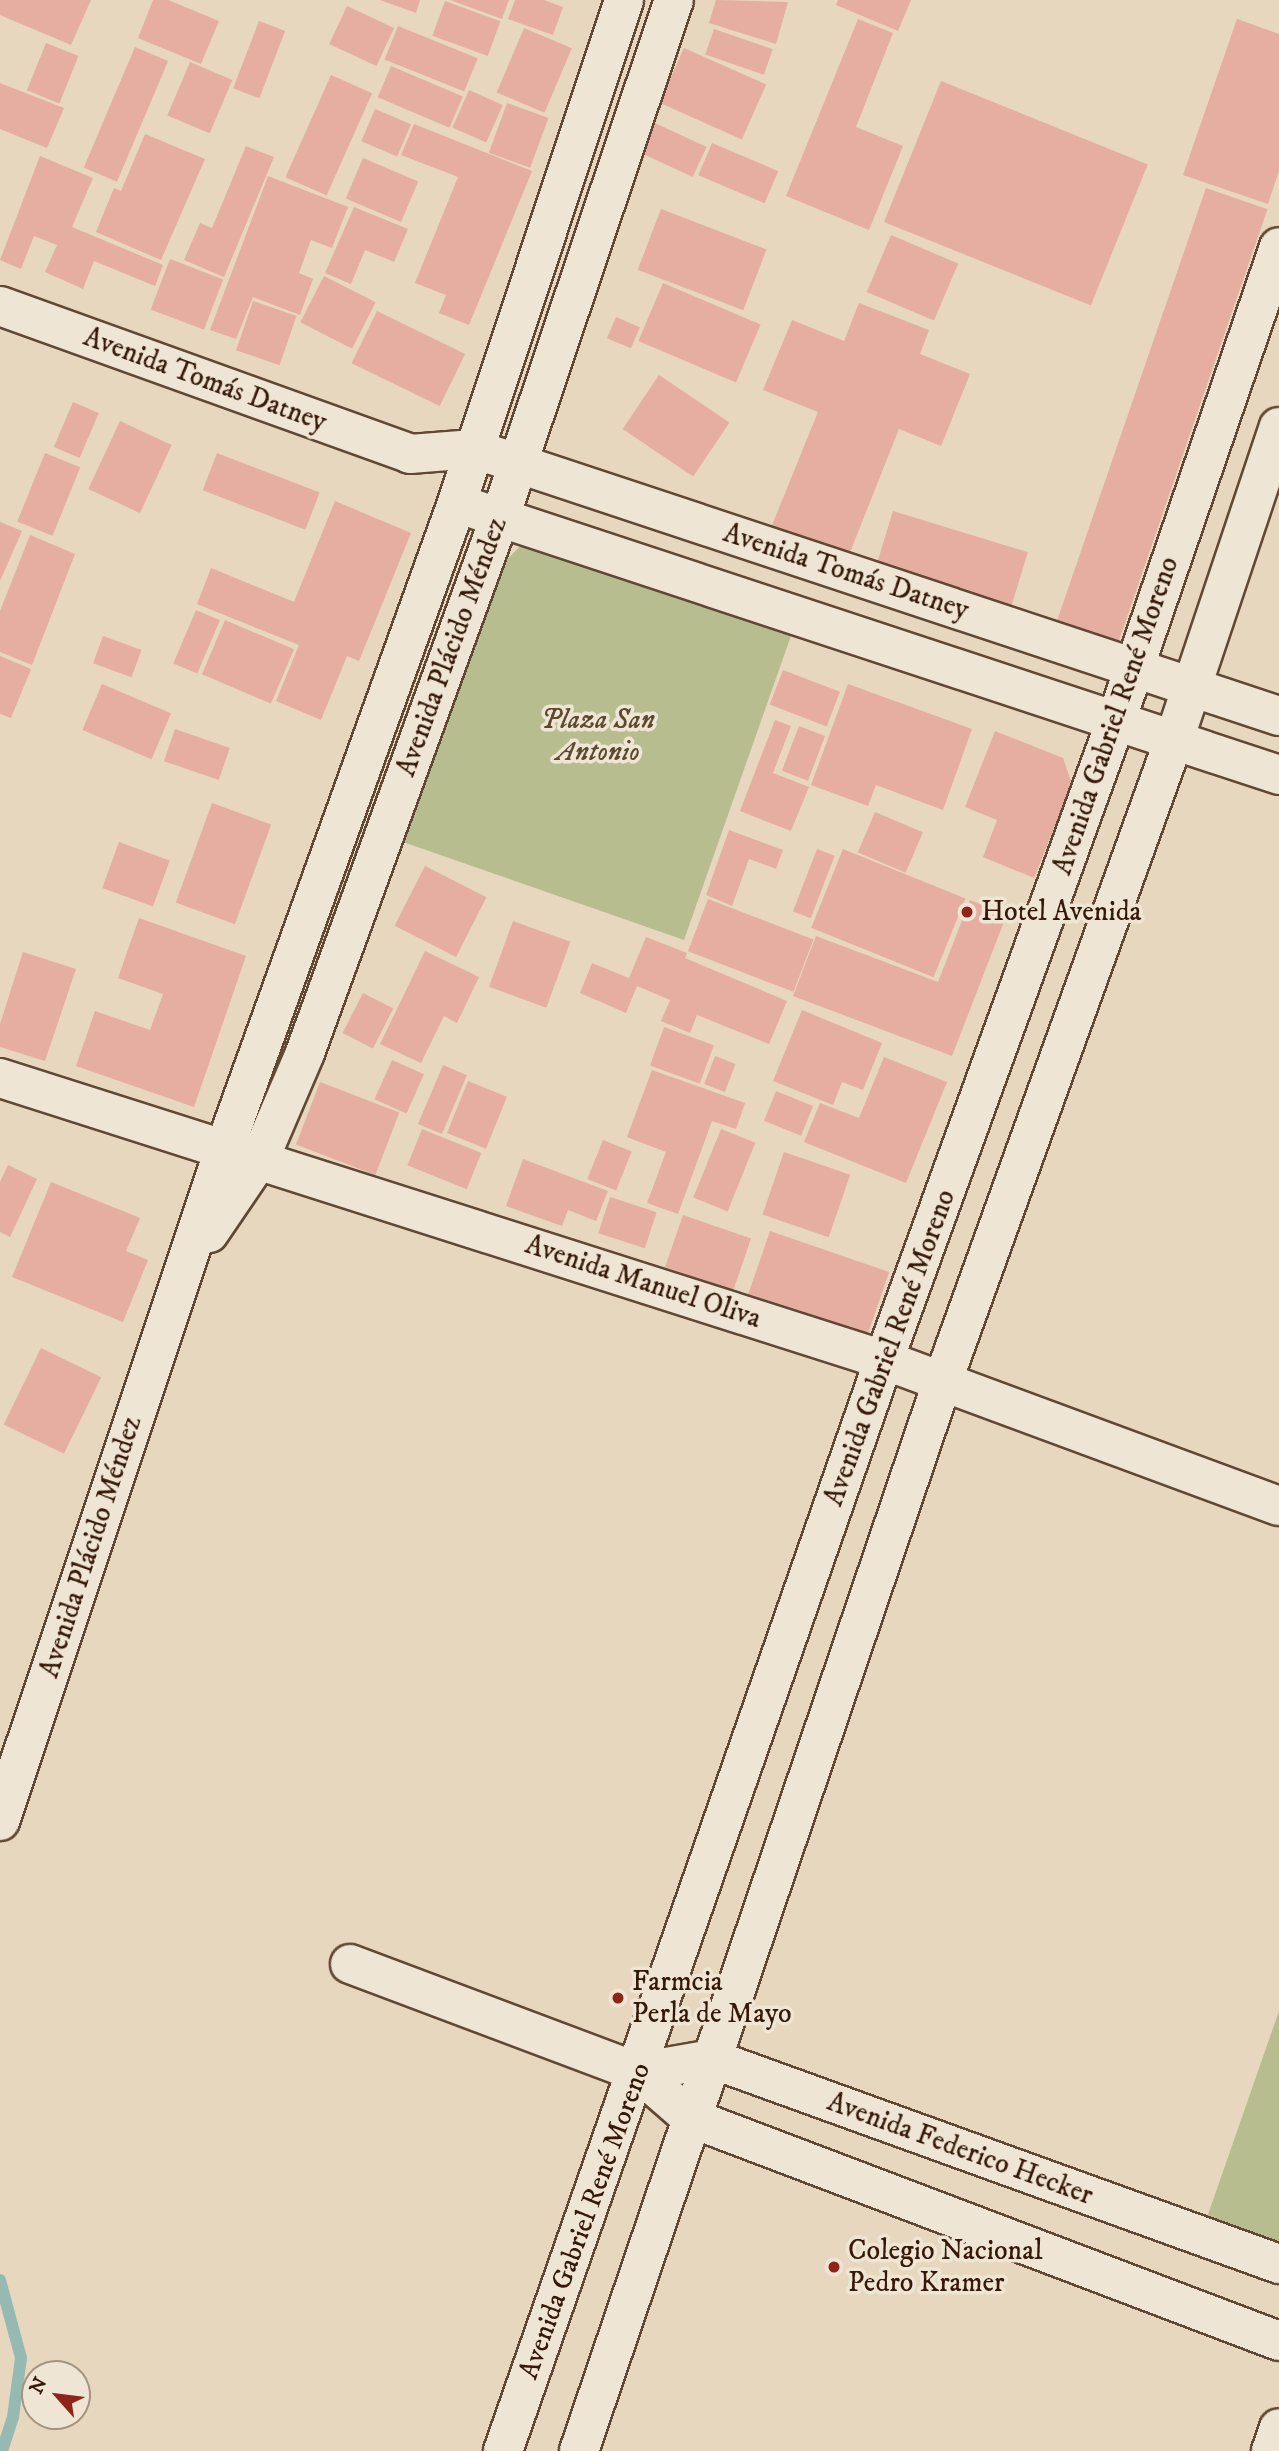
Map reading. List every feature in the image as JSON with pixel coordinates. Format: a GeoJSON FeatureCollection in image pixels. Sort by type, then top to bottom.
{"type":"FeatureCollection","features":[{"type":"Feature","properties":{"kind":"street","name":"Avenida Plácido Méndez"},"geometry":{"type":"LineString","coordinates":[[242,1152],[624,0]]}},
{"type":"Feature","properties":{"kind":"street","name":"Avenida Plácido Méndez"},"geometry":{"type":"LineString","coordinates":[[0,1821],[182,1272],[242,1152],[305,1053],[500,517],[674,0]]}},
{"type":"Feature","properties":{"kind":"street","name":"Avenida Gabriel René Moreno"},"geometry":{"type":"LineString","coordinates":[[503,2451],[638,2072],[884,1360],[1116,721],[1279,247]]}},
{"type":"Feature","properties":{"kind":"street","name":"Avenida Tomás Datney"},"geometry":{"type":"LineString","coordinates":[[0,306],[410,454],[474,449],[1279,716]]}},
{"type":"Feature","properties":{"kind":"street"},"geometry":{"type":"LineString","coordinates":[[579,2451],[942,1383],[1174,740],[1279,427]]}},
{"type":"Feature","properties":{"kind":"street","name":"Avenida Tomás Datney"},"geometry":{"type":"LineString","coordinates":[[410,454],[457,503],[1174,740]]}},
{"type":"Feature","properties":{"kind":"street"},"geometry":{"type":"LineString","coordinates":[[1174,740],[1279,775]]}},
{"type":"Feature","properties":{"kind":"street","name":"Avenida Manuel Oliva"},"geometry":{"type":"LineString","coordinates":[[0,1078],[242,1152],[884,1360],[1279,1506]]}},
{"type":"Feature","properties":{"kind":"street"},"geometry":{"type":"LineString","coordinates":[[350,1964],[638,2072],[691,2118],[1279,2341]]}},
{"type":"Feature","properties":{"kind":"street","name":"Avenida Federico Hecker"},"geometry":{"type":"LineString","coordinates":[[638,2072],[712,2059],[1279,2264]]}},
{"type":"Feature","properties":{"kind":"street"},"geometry":{"type":"LineString","coordinates":[[1271,2451],[1279,2428]]}},
{"type":"Feature","properties":{"kind":"green space","name":"Plaza San Antonio"},"geometry":{"type":"Polygon","coordinates":[[[525,541],[793,630],[684,940],[403,842],[501,566],[525,541]]]}},
{"type":"Feature","properties":{"kind":"green space"},"geometry":{"type":"Polygon","coordinates":[[[1279,2011],[1279,2252],[1204,2226],[1279,2011]]]}},
{"type":"Feature","properties":{"kind":"building"},"geometry":{"type":"Polygon","coordinates":[[[0,0],[91,0],[71,45],[0,15],[0,0]]]}},
{"type":"Feature","properties":{"kind":"building"},"geometry":{"type":"Polygon","coordinates":[[[153,0],[168,0],[219,21],[201,64],[138,38],[153,0]]]}},
{"type":"Feature","properties":{"kind":"building"},"geometry":{"type":"Polygon","coordinates":[[[380,0],[420,0],[416,13],[380,0]]]}},
{"type":"Feature","properties":{"kind":"building"},"geometry":{"type":"Polygon","coordinates":[[[450,0],[509,0],[502,19],[450,0]]]}},
{"type":"Feature","properties":{"kind":"building"},"geometry":{"type":"Polygon","coordinates":[[[515,0],[544,0],[563,7],[553,35],[508,19],[515,0]]]}},
{"type":"Feature","properties":{"kind":"building"},"geometry":{"type":"Polygon","coordinates":[[[716,0],[788,2],[776,44],[709,23],[716,0]]]}},
{"type":"Feature","properties":{"kind":"building"},"geometry":{"type":"Polygon","coordinates":[[[838,0],[911,0],[898,31],[836,5],[838,0]]]}},
{"type":"Feature","properties":{"kind":"building"},"geometry":{"type":"Polygon","coordinates":[[[445,1],[500,21],[488,56],[432,36],[445,1]]]}},
{"type":"Feature","properties":{"kind":"building"},"geometry":{"type":"Polygon","coordinates":[[[347,6],[394,28],[376,66],[329,44],[347,6]]]}},
{"type":"Feature","properties":{"kind":"building"},"geometry":{"type":"Polygon","coordinates":[[[858,19],[893,33],[856,127],[903,146],[869,230],[786,196],[858,19]]]}},
{"type":"Feature","properties":{"kind":"building"},"geometry":{"type":"Polygon","coordinates":[[[1237,19],[1279,34],[1279,171],[1268,204],[1183,175],[1237,19]]]}},
{"type":"Feature","properties":{"kind":"building"},"geometry":{"type":"Polygon","coordinates":[[[259,21],[285,31],[259,98],[233,88],[259,21]]]}},
{"type":"Feature","properties":{"kind":"building"},"geometry":{"type":"Polygon","coordinates":[[[398,26],[478,58],[464,92],[385,59],[398,26]]]}},
{"type":"Feature","properties":{"kind":"building"},"geometry":{"type":"Polygon","coordinates":[[[524,28],[572,48],[545,113],[497,92],[524,28]]]}},
{"type":"Feature","properties":{"kind":"building"},"geometry":{"type":"Polygon","coordinates":[[[714,29],[773,49],[764,75],[705,55],[714,29]]]}},
{"type":"Feature","properties":{"kind":"building"},"geometry":{"type":"Polygon","coordinates":[[[46,43],[78,56],[59,103],[27,90],[46,43]]]}},
{"type":"Feature","properties":{"kind":"building"},"geometry":{"type":"Polygon","coordinates":[[[135,47],[168,61],[117,182],[84,168],[135,47]]]}},
{"type":"Feature","properties":{"kind":"building"},"geometry":{"type":"Polygon","coordinates":[[[684,48],[766,85],[742,139],[660,103],[684,48]]]}},
{"type":"Feature","properties":{"kind":"building"},"geometry":{"type":"Polygon","coordinates":[[[190,62],[232,80],[210,133],[167,115],[190,62]]]}},
{"type":"Feature","properties":{"kind":"building"},"geometry":{"type":"Polygon","coordinates":[[[391,66],[463,96],[450,128],[378,97],[391,66]]]}},
{"type":"Feature","properties":{"kind":"building"},"geometry":{"type":"Polygon","coordinates":[[[331,75],[372,93],[327,196],[285,177],[331,75]]]}},
{"type":"Feature","properties":{"kind":"building"},"geometry":{"type":"Polygon","coordinates":[[[941,81],[1148,165],[1091,305],[884,222],[941,81]]]}},
{"type":"Feature","properties":{"kind":"building"},"geometry":{"type":"Polygon","coordinates":[[[0,83],[64,108],[47,148],[0,129],[0,83]]]}},
{"type":"Feature","properties":{"kind":"building"},"geometry":{"type":"Polygon","coordinates":[[[469,90],[503,105],[486,143],[452,127],[469,90]]]}},
{"type":"Feature","properties":{"kind":"building"},"geometry":{"type":"Polygon","coordinates":[[[507,103],[548,118],[530,168],[489,153],[507,103]]]}},
{"type":"Feature","properties":{"kind":"building"},"geometry":{"type":"Polygon","coordinates":[[[375,109],[411,124],[397,156],[361,141],[375,109]]]}},
{"type":"Feature","properties":{"kind":"building"},"geometry":{"type":"Polygon","coordinates":[[[655,123],[707,147],[693,177],[641,153],[655,123]]]}},
{"type":"Feature","properties":{"kind":"building"},"geometry":{"type":"Polygon","coordinates":[[[414,124],[532,171],[469,325],[439,313],[446,295],[415,283],[458,177],[401,155],[414,124]]]}},
{"type":"Feature","properties":{"kind":"building"},"geometry":{"type":"Polygon","coordinates":[[[145,134],[205,159],[161,260],[96,232],[114,188],[121,191],[145,134]]]}},
{"type":"Feature","properties":{"kind":"building"},"geometry":{"type":"Polygon","coordinates":[[[712,143],[778,171],[765,203],[698,175],[712,143]]]}},
{"type":"Feature","properties":{"kind":"building"},"geometry":{"type":"Polygon","coordinates":[[[246,146],[274,157],[224,277],[184,260],[200,223],[212,228],[246,146]]]}},
{"type":"Feature","properties":{"kind":"building"},"geometry":{"type":"Polygon","coordinates":[[[40,156],[93,178],[72,227],[163,265],[155,286],[94,261],[83,289],[45,272],[57,245],[34,236],[21,269],[0,260],[40,156]]]}},
{"type":"Feature","properties":{"kind":"building"},"geometry":{"type":"Polygon","coordinates":[[[363,158],[418,181],[401,222],[346,199],[363,158]]]}},
{"type":"Feature","properties":{"kind":"building"},"geometry":{"type":"Polygon","coordinates":[[[268,176],[348,207],[332,248],[311,240],[299,273],[313,279],[300,315],[253,297],[236,339],[210,330],[268,176]]]}},
{"type":"Feature","properties":{"kind":"building"},"geometry":{"type":"Polygon","coordinates":[[[1206,188],[1267,209],[1117,645],[1056,624],[1206,188]]]}},
{"type":"Feature","properties":{"kind":"building"},"geometry":{"type":"Polygon","coordinates":[[[354,207],[408,229],[394,262],[365,250],[351,284],[325,273],[354,207]]]}},
{"type":"Feature","properties":{"kind":"building"},"geometry":{"type":"Polygon","coordinates":[[[661,209],[766,249],[743,310],[638,270],[661,209]]]}},
{"type":"Feature","properties":{"kind":"building"},"geometry":{"type":"Polygon","coordinates":[[[891,235],[958,264],[934,321],[867,292],[891,235]]]}},
{"type":"Feature","properties":{"kind":"building"},"geometry":{"type":"Polygon","coordinates":[[[170,259],[223,279],[204,330],[151,309],[170,259]]]}},
{"type":"Feature","properties":{"kind":"building"},"geometry":{"type":"Polygon","coordinates":[[[324,276],[376,302],[352,349],[300,322],[324,276]]]}},
{"type":"Feature","properties":{"kind":"building"},"geometry":{"type":"Polygon","coordinates":[[[663,283],[761,324],[736,382],[638,341],[663,283]]]}},
{"type":"Feature","properties":{"kind":"building"},"geometry":{"type":"Polygon","coordinates":[[[253,301],[296,316],[280,365],[236,350],[253,301]]]}},
{"type":"Feature","properties":{"kind":"building"},"geometry":{"type":"Polygon","coordinates":[[[859,303],[929,330],[920,354],[970,374],[941,446],[899,429],[847,560],[770,530],[818,412],[763,390],[792,320],[844,341],[859,303]]]}},
{"type":"Feature","properties":{"kind":"building"},"geometry":{"type":"Polygon","coordinates":[[[377,311],[465,354],[440,406],[352,363],[377,311]]]}},
{"type":"Feature","properties":{"kind":"building"},"geometry":{"type":"Polygon","coordinates":[[[616,317],[640,327],[631,348],[607,338],[616,317]]]}},
{"type":"Feature","properties":{"kind":"building"},"geometry":{"type":"Polygon","coordinates":[[[659,375],[729,423],[693,476],[623,429],[659,375]]]}},
{"type":"Feature","properties":{"kind":"building"},"geometry":{"type":"Polygon","coordinates":[[[73,402],[99,413],[80,458],[54,447],[73,402]]]}},
{"type":"Feature","properties":{"kind":"building"},"geometry":{"type":"Polygon","coordinates":[[[120,421],[172,445],[140,513],[88,489],[120,421]]]}},
{"type":"Feature","properties":{"kind":"building"},"geometry":{"type":"Polygon","coordinates":[[[45,453],[80,467],[53,536],[17,522],[45,453]]]}},
{"type":"Feature","properties":{"kind":"building"},"geometry":{"type":"Polygon","coordinates":[[[217,453],[320,492],[305,530],[203,490],[217,453]]]}},
{"type":"Feature","properties":{"kind":"building"},"geometry":{"type":"Polygon","coordinates":[[[335,501],[411,533],[359,661],[347,656],[321,720],[276,701],[299,645],[197,604],[211,568],[294,602],[335,501]]]}},
{"type":"Feature","properties":{"kind":"building"},"geometry":{"type":"Polygon","coordinates":[[[893,511],[1028,552],[1011,609],[876,567],[893,511]]]}},
{"type":"Feature","properties":{"kind":"building"},"geometry":{"type":"Polygon","coordinates":[[[0,522],[22,531],[0,581],[0,522]]]}},
{"type":"Feature","properties":{"kind":"building"},"geometry":{"type":"Polygon","coordinates":[[[30,535],[75,554],[32,665],[0,652],[0,611],[30,535]]]}},
{"type":"Feature","properties":{"kind":"building"},"geometry":{"type":"Polygon","coordinates":[[[196,610],[220,620],[197,674],[173,663],[196,610]]]}},
{"type":"Feature","properties":{"kind":"building"},"geometry":{"type":"Polygon","coordinates":[[[225,620],[294,649],[271,704],[202,674],[225,620]]]}},
{"type":"Feature","properties":{"kind":"building"},"geometry":{"type":"Polygon","coordinates":[[[103,636],[142,650],[132,677],[93,663],[103,636]]]}},
{"type":"Feature","properties":{"kind":"building"},"geometry":{"type":"Polygon","coordinates":[[[0,656],[31,669],[11,718],[0,714],[0,656]]]}},
{"type":"Feature","properties":{"kind":"building"},"geometry":{"type":"Polygon","coordinates":[[[783,670],[840,692],[827,726],[770,705],[783,670]]]}},
{"type":"Feature","properties":{"kind":"building"},"geometry":{"type":"Polygon","coordinates":[[[102,684],[171,713],[152,759],[82,730],[102,684]]]}},
{"type":"Feature","properties":{"kind":"building"},"geometry":{"type":"Polygon","coordinates":[[[848,684],[972,729],[943,810],[876,785],[868,806],[811,785],[848,684]]]}},
{"type":"Feature","properties":{"kind":"building"},"geometry":{"type":"Polygon","coordinates":[[[775,720],[791,726],[773,773],[809,787],[791,831],[740,811],[775,720]]]}},
{"type":"Feature","properties":{"kind":"building"},"geometry":{"type":"Polygon","coordinates":[[[799,726],[825,736],[808,781],[782,771],[799,726]]]}},
{"type":"Feature","properties":{"kind":"building"},"geometry":{"type":"Polygon","coordinates":[[[175,729],[230,748],[219,780],[164,761],[175,729]]]}},
{"type":"Feature","properties":{"kind":"building"},"geometry":{"type":"Polygon","coordinates":[[[995,731],[1063,758],[1072,784],[1034,878],[983,857],[997,820],[965,807],[995,731]]]}},
{"type":"Feature","properties":{"kind":"building"},"geometry":{"type":"Polygon","coordinates":[[[212,803],[271,825],[235,924],[176,903],[212,803]]]}},
{"type":"Feature","properties":{"kind":"building"},"geometry":{"type":"Polygon","coordinates":[[[875,812],[923,832],[906,873],[858,853],[875,812]]]}},
{"type":"Feature","properties":{"kind":"building"},"geometry":{"type":"Polygon","coordinates":[[[729,830],[783,850],[776,869],[749,859],[732,906],[706,895],[729,830]]]}},
{"type":"Feature","properties":{"kind":"building"},"geometry":{"type":"Polygon","coordinates":[[[119,842],[170,860],[153,907],[102,888],[119,842]]]}},
{"type":"Feature","properties":{"kind":"building"},"geometry":{"type":"Polygon","coordinates":[[[817,849],[835,856],[811,918],[793,912],[817,849]]]}},
{"type":"Feature","properties":{"kind":"building"},"geometry":{"type":"Polygon","coordinates":[[[843,849],[965,898],[934,977],[811,928],[843,849]]]}},
{"type":"Feature","properties":{"kind":"building"},"geometry":{"type":"Polygon","coordinates":[[[425,866],[486,897],[456,957],[395,926],[425,866]]]}},
{"type":"Feature","properties":{"kind":"building"},"geometry":{"type":"Polygon","coordinates":[[[708,899],[813,939],[793,992],[688,951],[708,899]]]}},
{"type":"Feature","properties":{"kind":"building"},"geometry":{"type":"Polygon","coordinates":[[[970,900],[1007,914],[952,1056],[793,996],[816,936],[938,982],[970,900]]]}},
{"type":"Feature","properties":{"kind":"building"},"geometry":{"type":"Polygon","coordinates":[[[139,918],[246,956],[194,1107],[76,1066],[95,1011],[150,1030],[163,994],[118,978],[139,918]]]}},
{"type":"Feature","properties":{"kind":"building"},"geometry":{"type":"Polygon","coordinates":[[[513,921],[570,942],[546,1008],[489,987],[513,921]]]}},
{"type":"Feature","properties":{"kind":"building"},"geometry":{"type":"Polygon","coordinates":[[[646,937],[687,953],[685,958],[787,1001],[769,1044],[697,1015],[690,1033],[661,1021],[670,1000],[637,986],[626,1013],[580,993],[592,963],[629,978],[646,937]]]}},
{"type":"Feature","properties":{"kind":"building"},"geometry":{"type":"Polygon","coordinates":[[[425,951],[479,977],[457,1023],[444,1016],[421,1063],[380,1044],[425,951]]]}},
{"type":"Feature","properties":{"kind":"building"},"geometry":{"type":"Polygon","coordinates":[[[23,952],[76,969],[45,1061],[0,1047],[0,1024],[23,952]]]}},
{"type":"Feature","properties":{"kind":"building"},"geometry":{"type":"Polygon","coordinates":[[[363,993],[393,1008],[373,1049],[343,1033],[363,993]]]}},
{"type":"Feature","properties":{"kind":"building"},"geometry":{"type":"Polygon","coordinates":[[[802,1010],[882,1043],[863,1090],[842,1082],[833,1105],[773,1081],[802,1010]]]}},
{"type":"Feature","properties":{"kind":"building"},"geometry":{"type":"Polygon","coordinates":[[[664,1027],[714,1045],[700,1084],[650,1066],[664,1027]]]}},
{"type":"Feature","properties":{"kind":"building"},"geometry":{"type":"Polygon","coordinates":[[[715,1056],[736,1064],[725,1092],[704,1084],[715,1056]]]}},
{"type":"Feature","properties":{"kind":"building"},"geometry":{"type":"Polygon","coordinates":[[[884,1057],[947,1082],[906,1183],[804,1142],[820,1103],[859,1118],[884,1057]]]}},
{"type":"Feature","properties":{"kind":"building"},"geometry":{"type":"Polygon","coordinates":[[[392,1060],[424,1074],[406,1114],[375,1099],[392,1060]]]}},
{"type":"Feature","properties":{"kind":"building"},"geometry":{"type":"Polygon","coordinates":[[[443,1065],[467,1075],[442,1134],[418,1124],[443,1065]]]}},
{"type":"Feature","properties":{"kind":"building"},"geometry":{"type":"Polygon","coordinates":[[[652,1070],[745,1103],[736,1129],[712,1121],[678,1214],[647,1203],[666,1152],[627,1137],[652,1070]]]}},
{"type":"Feature","properties":{"kind":"building"},"geometry":{"type":"Polygon","coordinates":[[[468,1081],[507,1097],[486,1149],[447,1133],[468,1081]]]}},
{"type":"Feature","properties":{"kind":"building"},"geometry":{"type":"Polygon","coordinates":[[[320,1082],[399,1112],[375,1175],[296,1145],[320,1082]]]}},
{"type":"Feature","properties":{"kind":"building"},"geometry":{"type":"Polygon","coordinates":[[[776,1091],[813,1106],[801,1136],[764,1121],[776,1091]]]}},
{"type":"Feature","properties":{"kind":"building"},"geometry":{"type":"Polygon","coordinates":[[[422,1129],[481,1153],[467,1189],[407,1165],[422,1129]]]}},
{"type":"Feature","properties":{"kind":"building"},"geometry":{"type":"Polygon","coordinates":[[[721,1129],[755,1143],[728,1211],[693,1198],[721,1129]]]}},
{"type":"Feature","properties":{"kind":"building"},"geometry":{"type":"Polygon","coordinates":[[[603,1140],[632,1152],[616,1191],[587,1179],[603,1140]]]}},
{"type":"Feature","properties":{"kind":"building"},"geometry":{"type":"Polygon","coordinates":[[[784,1152],[850,1175],[829,1237],[763,1214],[784,1152]]]}},
{"type":"Feature","properties":{"kind":"building"},"geometry":{"type":"Polygon","coordinates":[[[523,1159],[608,1191],[596,1221],[568,1210],[562,1226],[506,1206],[523,1159]]]}},
{"type":"Feature","properties":{"kind":"building"},"geometry":{"type":"Polygon","coordinates":[[[8,1165],[37,1179],[10,1237],[0,1232],[0,1182],[8,1165]]]}},
{"type":"Feature","properties":{"kind":"building"},"geometry":{"type":"Polygon","coordinates":[[[51,1182],[140,1218],[126,1251],[148,1260],[123,1322],[12,1277],[51,1182]]]}},
{"type":"Feature","properties":{"kind":"building"},"geometry":{"type":"Polygon","coordinates":[[[610,1197],[657,1212],[645,1248],[598,1233],[610,1197]]]}},
{"type":"Feature","properties":{"kind":"building"},"geometry":{"type":"Polygon","coordinates":[[[683,1215],[751,1238],[733,1290],[665,1267],[683,1215]]]}},
{"type":"Feature","properties":{"kind":"building"},"geometry":{"type":"Polygon","coordinates":[[[770,1231],[889,1272],[867,1335],[748,1294],[770,1231]]]}},
{"type":"Feature","properties":{"kind":"building"},"geometry":{"type":"Polygon","coordinates":[[[41,1348],[101,1377],[64,1454],[4,1424],[41,1348]]]}},
{"type":"Feature","properties":{"kind":"waterway"},"geometry":{"type":"LineString","coordinates":[[0,2280],[21,2358],[13,2417],[2,2451]]}},
{"type":"Feature","properties":{"kind":"place","name":"Hotel Avenida"},"geometry":{"type":"Point","coordinates":[967,912]}},
{"type":"Feature","properties":{"kind":"place","name":"Farmcia Perla de Mayo"},"geometry":{"type":"Point","coordinates":[618,1998]}},
{"type":"Feature","properties":{"kind":"place","name":"Colegio Nacional Pedro Kramer"},"geometry":{"type":"Point","coordinates":[834,2267]}}]}
